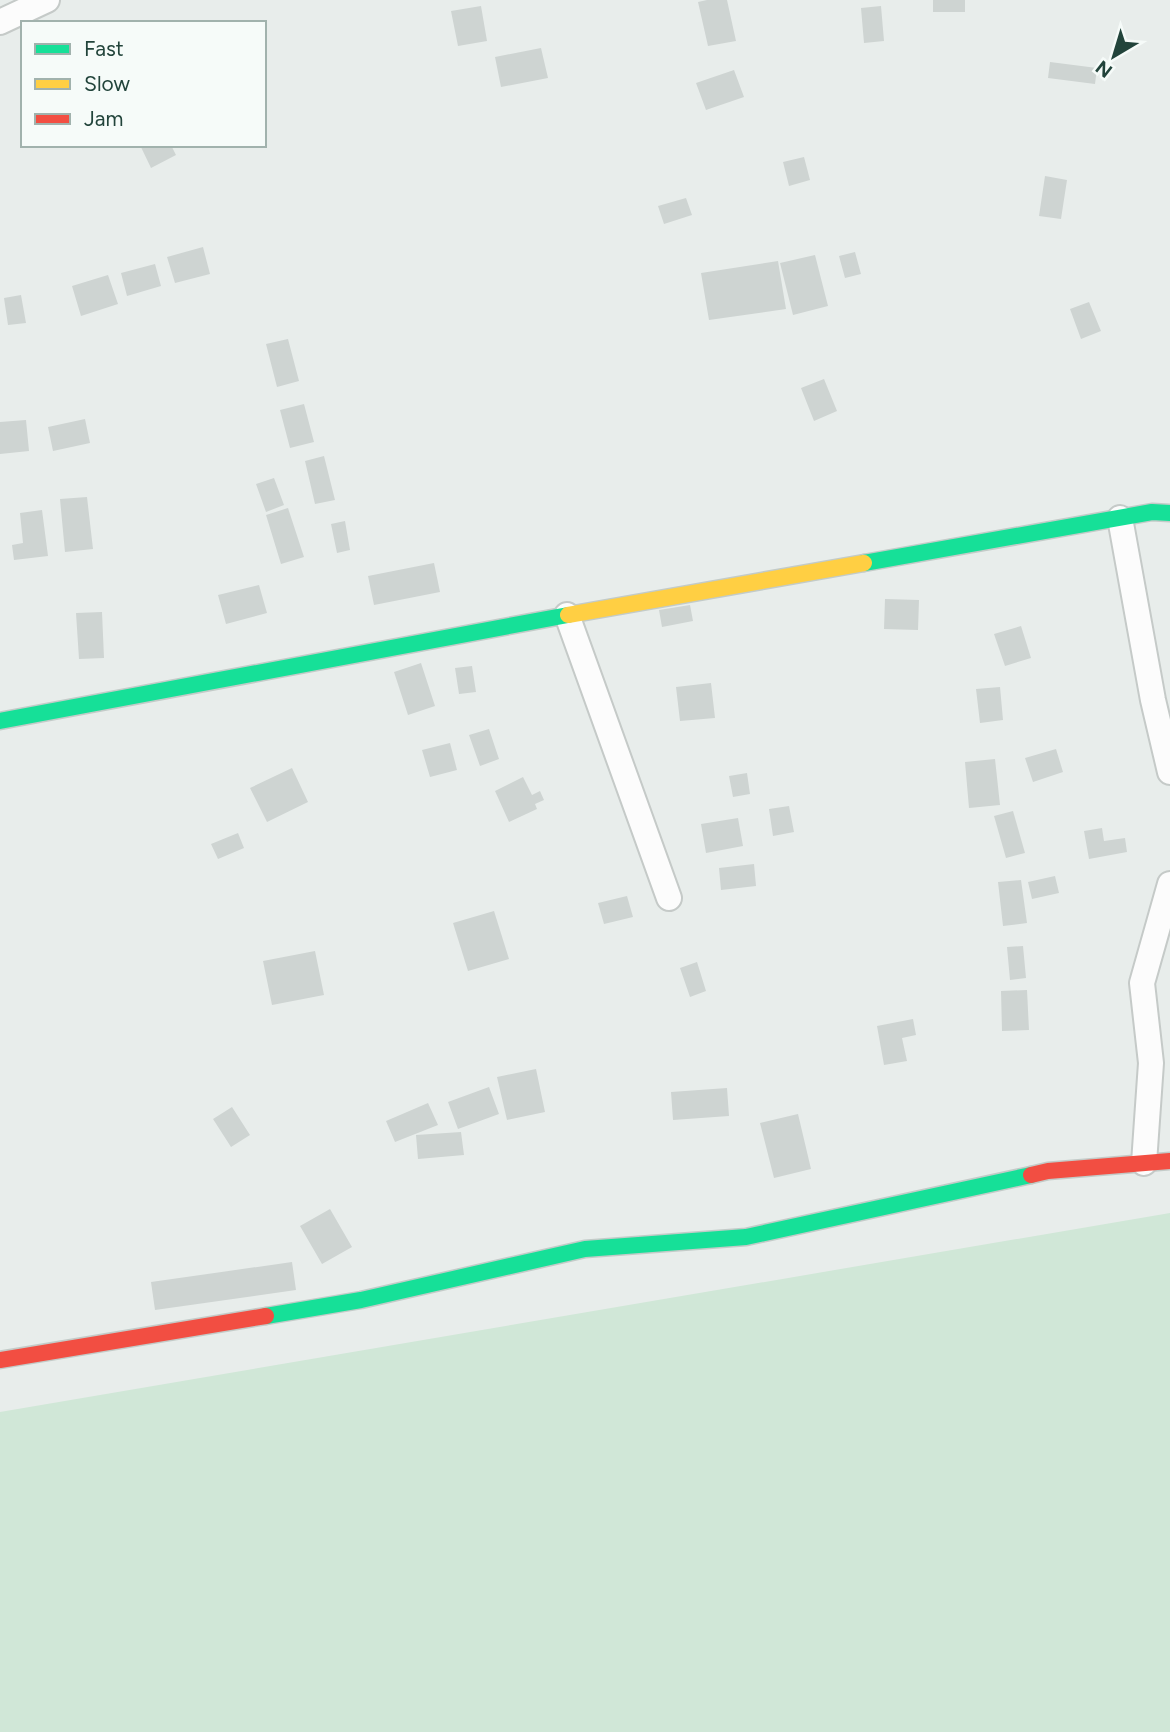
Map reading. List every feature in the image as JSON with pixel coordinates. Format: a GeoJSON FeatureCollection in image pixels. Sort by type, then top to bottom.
{"type":"FeatureCollection","features":[{"type":"Feature","properties":{"kind":"street"},"geometry":{"type":"LineString","coordinates":[[0,22],[47,0]]}},
{"type":"Feature","properties":{"kind":"street"},"geometry":{"type":"LineString","coordinates":[[0,721],[567,615],[1153,512],[1170,513]]}},
{"type":"Feature","properties":{"kind":"street"},"geometry":{"type":"LineString","coordinates":[[1119,518],[1153,700],[1170,772]]}},
{"type":"Feature","properties":{"kind":"street"},"geometry":{"type":"LineString","coordinates":[[567,615],[668,898]]}},
{"type":"Feature","properties":{"kind":"street"},"geometry":{"type":"LineString","coordinates":[[1144,1163],[1151,1063],[1142,983],[1170,884]]}},
{"type":"Feature","properties":{"kind":"street"},"geometry":{"type":"LineString","coordinates":[[0,1360],[361,1300],[586,1249],[746,1237],[1048,1171],[1170,1161]]}},
{"type":"Feature","properties":{"kind":"green space"},"geometry":{"type":"Polygon","coordinates":[[[1170,1213],[1170,1732],[0,1732],[0,1412],[1170,1213]]]}},
{"type":"Feature","properties":{"kind":"building"},"geometry":{"type":"Polygon","coordinates":[[[727,0],[736,41],[708,46],[698,2],[727,0]]]}},
{"type":"Feature","properties":{"kind":"building"},"geometry":{"type":"Polygon","coordinates":[[[933,0],[965,0],[965,12],[933,12],[933,0]]]}},
{"type":"Feature","properties":{"kind":"building"},"geometry":{"type":"Polygon","coordinates":[[[481,6],[487,41],[458,46],[451,11],[481,6]]]}},
{"type":"Feature","properties":{"kind":"building"},"geometry":{"type":"Polygon","coordinates":[[[881,6],[884,41],[864,43],[861,8],[881,6]]]}},
{"type":"Feature","properties":{"kind":"building"},"geometry":{"type":"Polygon","coordinates":[[[541,48],[548,78],[501,87],[495,57],[541,48]]]}},
{"type":"Feature","properties":{"kind":"building"},"geometry":{"type":"Polygon","coordinates":[[[1050,62],[1097,68],[1095,84],[1048,78],[1050,62]]]}},
{"type":"Feature","properties":{"kind":"building"},"geometry":{"type":"Polygon","coordinates":[[[734,70],[744,97],[706,110],[696,83],[734,70]]]}},
{"type":"Feature","properties":{"kind":"building"},"geometry":{"type":"Polygon","coordinates":[[[141,147],[172,147],[176,155],[151,168],[141,147]]]}},
{"type":"Feature","properties":{"kind":"building"},"geometry":{"type":"Polygon","coordinates":[[[804,157],[810,180],[789,186],[783,162],[804,157]]]}},
{"type":"Feature","properties":{"kind":"building"},"geometry":{"type":"Polygon","coordinates":[[[1045,176],[1067,180],[1061,219],[1039,216],[1045,176]]]}},
{"type":"Feature","properties":{"kind":"building"},"geometry":{"type":"Polygon","coordinates":[[[686,198],[692,215],[664,224],[658,206],[686,198]]]}},
{"type":"Feature","properties":{"kind":"building"},"geometry":{"type":"Polygon","coordinates":[[[203,247],[210,274],[175,283],[167,257],[203,247]]]}},
{"type":"Feature","properties":{"kind":"building"},"geometry":{"type":"Polygon","coordinates":[[[855,252],[861,274],[845,278],[839,256],[855,252]]]}},
{"type":"Feature","properties":{"kind":"building"},"geometry":{"type":"Polygon","coordinates":[[[815,255],[828,306],[793,315],[780,263],[815,255]]]}},
{"type":"Feature","properties":{"kind":"building"},"geometry":{"type":"Polygon","coordinates":[[[778,261],[786,309],[709,320],[701,273],[778,261]]]}},
{"type":"Feature","properties":{"kind":"building"},"geometry":{"type":"Polygon","coordinates":[[[155,264],[161,286],[127,296],[121,273],[155,264]]]}},
{"type":"Feature","properties":{"kind":"building"},"geometry":{"type":"Polygon","coordinates":[[[108,275],[118,304],[81,316],[72,286],[108,275]]]}},
{"type":"Feature","properties":{"kind":"building"},"geometry":{"type":"Polygon","coordinates":[[[21,295],[26,323],[8,325],[4,298],[21,295]]]}},
{"type":"Feature","properties":{"kind":"building"},"geometry":{"type":"Polygon","coordinates":[[[1089,302],[1101,331],[1081,339],[1070,309],[1089,302]]]}},
{"type":"Feature","properties":{"kind":"building"},"geometry":{"type":"Polygon","coordinates":[[[288,339],[299,381],[277,387],[266,344],[288,339]]]}},
{"type":"Feature","properties":{"kind":"building"},"geometry":{"type":"Polygon","coordinates":[[[824,379],[837,411],[814,421],[801,388],[824,379]]]}},
{"type":"Feature","properties":{"kind":"building"},"geometry":{"type":"Polygon","coordinates":[[[304,404],[314,442],[290,448],[280,410],[304,404]]]}},
{"type":"Feature","properties":{"kind":"building"},"geometry":{"type":"Polygon","coordinates":[[[85,419],[90,443],[53,451],[48,427],[85,419]]]}},
{"type":"Feature","properties":{"kind":"building"},"geometry":{"type":"Polygon","coordinates":[[[26,420],[29,451],[0,454],[0,422],[26,420]]]}},
{"type":"Feature","properties":{"kind":"building"},"geometry":{"type":"Polygon","coordinates":[[[324,456],[335,500],[315,504],[305,461],[324,456]]]}},
{"type":"Feature","properties":{"kind":"building"},"geometry":{"type":"Polygon","coordinates":[[[274,478],[284,505],[266,512],[256,484],[274,478]]]}},
{"type":"Feature","properties":{"kind":"building"},"geometry":{"type":"Polygon","coordinates":[[[87,497],[93,549],[65,552],[60,499],[87,497]]]}},
{"type":"Feature","properties":{"kind":"building"},"geometry":{"type":"Polygon","coordinates":[[[288,508],[304,557],[281,564],[266,515],[288,508]]]}},
{"type":"Feature","properties":{"kind":"building"},"geometry":{"type":"Polygon","coordinates":[[[42,510],[48,556],[14,560],[12,545],[23,543],[20,513],[42,510]]]}},
{"type":"Feature","properties":{"kind":"building"},"geometry":{"type":"Polygon","coordinates":[[[345,521],[350,550],[337,553],[331,524],[345,521]]]}},
{"type":"Feature","properties":{"kind":"building"},"geometry":{"type":"Polygon","coordinates":[[[434,563],[440,592],[374,605],[368,576],[434,563]]]}},
{"type":"Feature","properties":{"kind":"building"},"geometry":{"type":"Polygon","coordinates":[[[259,585],[267,613],[226,624],[218,595],[259,585]]]}},
{"type":"Feature","properties":{"kind":"building"},"geometry":{"type":"Polygon","coordinates":[[[885,599],[919,600],[918,630],[884,629],[885,599]]]}},
{"type":"Feature","properties":{"kind":"building"},"geometry":{"type":"Polygon","coordinates":[[[690,605],[693,621],[662,627],[659,610],[690,605]]]}},
{"type":"Feature","properties":{"kind":"building"},"geometry":{"type":"Polygon","coordinates":[[[102,612],[104,658],[79,659],[76,613],[102,612]]]}},
{"type":"Feature","properties":{"kind":"building"},"geometry":{"type":"Polygon","coordinates":[[[1021,626],[1031,658],[1005,666],[994,634],[1021,626]]]}},
{"type":"Feature","properties":{"kind":"building"},"geometry":{"type":"Polygon","coordinates":[[[421,663],[435,706],[408,715],[394,672],[421,663]]]}},
{"type":"Feature","properties":{"kind":"building"},"geometry":{"type":"Polygon","coordinates":[[[472,666],[476,692],[459,694],[455,668],[472,666]]]}},
{"type":"Feature","properties":{"kind":"building"},"geometry":{"type":"Polygon","coordinates":[[[711,683],[715,718],[680,721],[676,687],[711,683]]]}},
{"type":"Feature","properties":{"kind":"building"},"geometry":{"type":"Polygon","coordinates":[[[1000,687],[1003,720],[980,723],[976,689],[1000,687]]]}},
{"type":"Feature","properties":{"kind":"building"},"geometry":{"type":"Polygon","coordinates":[[[489,729],[499,759],[480,766],[469,735],[489,729]]]}},
{"type":"Feature","properties":{"kind":"building"},"geometry":{"type":"Polygon","coordinates":[[[450,743],[457,770],[430,777],[422,750],[450,743]]]}},
{"type":"Feature","properties":{"kind":"building"},"geometry":{"type":"Polygon","coordinates":[[[1056,749],[1063,772],[1033,782],[1025,758],[1056,749]]]}},
{"type":"Feature","properties":{"kind":"building"},"geometry":{"type":"Polygon","coordinates":[[[995,759],[1000,805],[969,808],[965,762],[995,759]]]}},
{"type":"Feature","properties":{"kind":"building"},"geometry":{"type":"Polygon","coordinates":[[[292,768],[308,802],[267,822],[250,788],[292,768]]]}},
{"type":"Feature","properties":{"kind":"building"},"geometry":{"type":"Polygon","coordinates":[[[747,773],[750,794],[733,797],[729,776],[747,773]]]}},
{"type":"Feature","properties":{"kind":"building"},"geometry":{"type":"Polygon","coordinates":[[[523,777],[532,795],[540,791],[544,800],[535,804],[537,809],[509,822],[495,791],[523,777]]]}},
{"type":"Feature","properties":{"kind":"building"},"geometry":{"type":"Polygon","coordinates":[[[789,806],[794,832],[773,836],[769,809],[789,806]]]}},
{"type":"Feature","properties":{"kind":"building"},"geometry":{"type":"Polygon","coordinates":[[[1013,811],[1025,853],[1006,858],[994,816],[1013,811]]]}},
{"type":"Feature","properties":{"kind":"building"},"geometry":{"type":"Polygon","coordinates":[[[738,818],[743,846],[706,853],[701,824],[738,818]]]}},
{"type":"Feature","properties":{"kind":"building"},"geometry":{"type":"Polygon","coordinates":[[[1102,828],[1104,841],[1125,838],[1127,852],[1089,859],[1084,831],[1102,828]]]}},
{"type":"Feature","properties":{"kind":"building"},"geometry":{"type":"Polygon","coordinates":[[[238,833],[244,848],[218,859],[211,844],[238,833]]]}},
{"type":"Feature","properties":{"kind":"building"},"geometry":{"type":"Polygon","coordinates":[[[754,864],[756,886],[721,890],[719,868],[754,864]]]}},
{"type":"Feature","properties":{"kind":"building"},"geometry":{"type":"Polygon","coordinates":[[[1055,876],[1059,893],[1032,899],[1028,882],[1055,876]]]}},
{"type":"Feature","properties":{"kind":"building"},"geometry":{"type":"Polygon","coordinates":[[[1021,880],[1027,923],[1003,926],[998,882],[1021,880]]]}},
{"type":"Feature","properties":{"kind":"building"},"geometry":{"type":"Polygon","coordinates":[[[627,896],[633,917],[604,924],[598,903],[627,896]]]}},
{"type":"Feature","properties":{"kind":"building"},"geometry":{"type":"Polygon","coordinates":[[[494,911],[509,959],[468,971],[453,923],[494,911]]]}},
{"type":"Feature","properties":{"kind":"building"},"geometry":{"type":"Polygon","coordinates":[[[1023,946],[1026,978],[1010,980],[1007,947],[1023,946]]]}},
{"type":"Feature","properties":{"kind":"building"},"geometry":{"type":"Polygon","coordinates":[[[315,951],[324,995],[272,1005],[263,961],[315,951]]]}},
{"type":"Feature","properties":{"kind":"building"},"geometry":{"type":"Polygon","coordinates":[[[697,962],[706,991],[690,997],[680,968],[697,962]]]}},
{"type":"Feature","properties":{"kind":"building"},"geometry":{"type":"Polygon","coordinates":[[[1027,990],[1029,1030],[1002,1031],[1001,991],[1027,990]]]}},
{"type":"Feature","properties":{"kind":"building"},"geometry":{"type":"Polygon","coordinates":[[[913,1019],[916,1035],[902,1038],[907,1061],[884,1065],[877,1026],[913,1019]]]}},
{"type":"Feature","properties":{"kind":"building"},"geometry":{"type":"Polygon","coordinates":[[[536,1069],[545,1112],[507,1120],[497,1077],[536,1069]]]}},
{"type":"Feature","properties":{"kind":"building"},"geometry":{"type":"Polygon","coordinates":[[[489,1087],[499,1114],[458,1129],[448,1102],[489,1087]]]}},
{"type":"Feature","properties":{"kind":"building"},"geometry":{"type":"Polygon","coordinates":[[[727,1088],[729,1116],[673,1120],[671,1092],[727,1088]]]}},
{"type":"Feature","properties":{"kind":"building"},"geometry":{"type":"Polygon","coordinates":[[[428,1103],[438,1125],[395,1142],[386,1121],[428,1103]]]}},
{"type":"Feature","properties":{"kind":"building"},"geometry":{"type":"Polygon","coordinates":[[[232,1107],[250,1135],[231,1147],[213,1119],[232,1107]]]}},
{"type":"Feature","properties":{"kind":"building"},"geometry":{"type":"Polygon","coordinates":[[[798,1114],[811,1169],[774,1178],[760,1123],[798,1114]]]}},
{"type":"Feature","properties":{"kind":"building"},"geometry":{"type":"Polygon","coordinates":[[[461,1132],[464,1155],[418,1159],[416,1135],[461,1132]]]}},
{"type":"Feature","properties":{"kind":"building"},"geometry":{"type":"Polygon","coordinates":[[[330,1209],[352,1247],[322,1264],[300,1226],[330,1209]]]}},
{"type":"Feature","properties":{"kind":"building"},"geometry":{"type":"Polygon","coordinates":[[[292,1262],[296,1290],[155,1310],[151,1282],[292,1262]]]}},
{"type":"Feature","properties":{"kind":"traffic: fast"},"geometry":{"type":"LineString","coordinates":[[864,563],[1152,512],[1170,513]]}},
{"type":"Feature","properties":{"kind":"traffic: fast"},"geometry":{"type":"LineString","coordinates":[[0,721],[568,615]]}},
{"type":"Feature","properties":{"kind":"traffic: fast"},"geometry":{"type":"LineString","coordinates":[[266,1316],[361,1300],[585,1249],[746,1237],[1031,1175]]}},
{"type":"Feature","properties":{"kind":"traffic: slow"},"geometry":{"type":"LineString","coordinates":[[568,615],[864,563]]}},
{"type":"Feature","properties":{"kind":"traffic: jam"},"geometry":{"type":"LineString","coordinates":[[1031,1175],[1048,1171],[1170,1161]]}},
{"type":"Feature","properties":{"kind":"traffic: jam"},"geometry":{"type":"LineString","coordinates":[[0,1360],[266,1316]]}}]}
